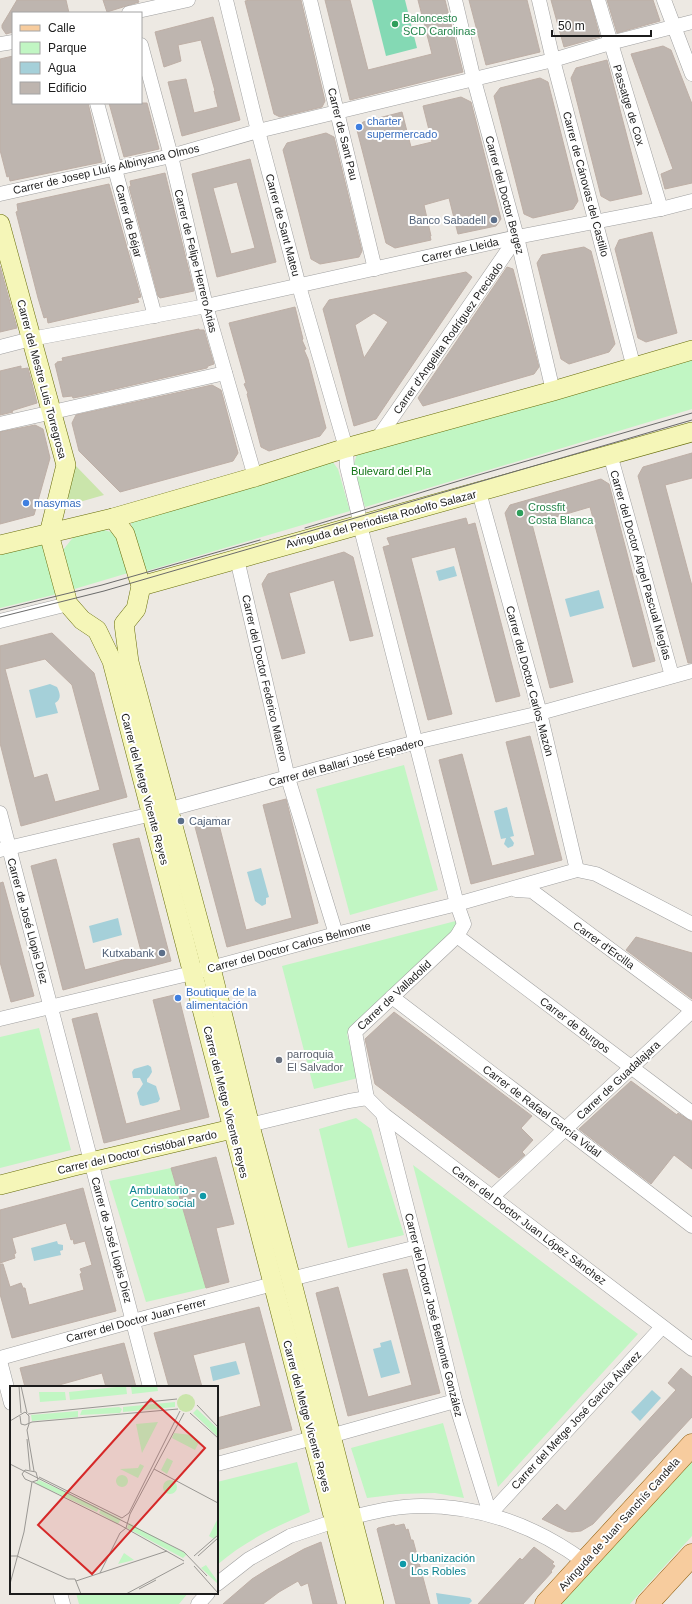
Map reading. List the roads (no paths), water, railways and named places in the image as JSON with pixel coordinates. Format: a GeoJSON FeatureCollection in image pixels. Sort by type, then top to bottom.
{"type":"FeatureCollection","features":[{"type":"Feature","properties":{"kind":"main road","name":"Avinguda de Juan Sanchís Candela"},"geometry":{"type":"LineString","coordinates":[[546,1604],[692,1444]]}},
{"type":"Feature","properties":{"kind":"main road"},"geometry":{"type":"LineString","coordinates":[[647,1604],[692,1555]]}},
{"type":"Feature","properties":{"kind":"street"},"geometry":{"type":"LineString","coordinates":[[130,10],[188,0]]}},
{"type":"Feature","properties":{"kind":"street","name":"Carrer de Sant Mateu"},"geometry":{"type":"LineString","coordinates":[[226,0],[258,131],[346,448],[347,466],[360,525],[457,904]]}},
{"type":"Feature","properties":{"kind":"street","name":"Carrer de Sant Pau"},"geometry":{"type":"LineString","coordinates":[[310,0],[376,269]]}},
{"type":"Feature","properties":{"kind":"street","name":"Carrer del Doctor Bergez"},"geometry":{"type":"LineString","coordinates":[[455,0],[474,80],[517,237],[554,391]]}},
{"type":"Feature","properties":{"kind":"street","name":"Carrer de Cánovas del Castillo"},"geometry":{"type":"LineString","coordinates":[[539,0],[553,60],[634,368]]}},
{"type":"Feature","properties":{"kind":"street","name":"Passatge de Cox"},"geometry":{"type":"LineString","coordinates":[[598,0],[661,209]]}},
{"type":"Feature","properties":{"kind":"street"},"geometry":{"type":"LineString","coordinates":[[664,0],[692,74]]}},
{"type":"Feature","properties":{"kind":"street","name":"Carrer de Josep Lluís Albinyana Olmos"},"geometry":{"type":"LineString","coordinates":[[0,194],[171,156],[258,131],[474,80],[692,22]]}},
{"type":"Feature","properties":{"kind":"street"},"geometry":{"type":"LineString","coordinates":[[0,44],[12,42]]}},
{"type":"Feature","properties":{"kind":"street","name":"Carrer de Felipe Herrero Arias"},"geometry":{"type":"LineString","coordinates":[[142,49],[171,156],[206,306],[255,477]]}},
{"type":"Feature","properties":{"kind":"street","name":"Carrer de Béjar"},"geometry":{"type":"LineString","coordinates":[[97,104],[155,316]]}},
{"type":"Feature","properties":{"kind":"street","name":"Carrer de Lleida"},"geometry":{"type":"LineString","coordinates":[[0,347],[31,339],[206,306],[517,237],[661,209],[692,201]]}},
{"type":"Feature","properties":{"kind":"street","name":"Carrer del Mestre Luis Torregrosa"},"geometry":{"type":"LineString","coordinates":[[0,224],[66,465],[49,534],[68,604]]}},
{"type":"Feature","properties":{"kind":"street","name":"Carrer d'Angelita Rodríguez Preciado"},"geometry":{"type":"LineString","coordinates":[[378,438],[517,237]]}},
{"type":"Feature","properties":{"kind":"street"},"geometry":{"type":"LineString","coordinates":[[0,545],[113,518],[255,477],[378,438],[554,391],[692,350]]}},
{"type":"Feature","properties":{"kind":"street"},"geometry":{"type":"LineString","coordinates":[[0,424],[225,373]]}},
{"type":"Feature","properties":{"kind":"street","name":"Avinguda del Periodista Rodolfo Salazar"},"geometry":{"type":"LineString","coordinates":[[142,586],[692,432]]}},
{"type":"Feature","properties":{"kind":"street","name":"Carrer del Doctor Ángel Pascual Megías"},"geometry":{"type":"LineString","coordinates":[[610,454],[672,676]]}},
{"type":"Feature","properties":{"kind":"street","name":"Carrer del Doctor Carlos Mazón"},"geometry":{"type":"LineString","coordinates":[[479,492],[540,713],[577,870]]}},
{"type":"Feature","properties":{"kind":"street"},"geometry":{"type":"LineString","coordinates":[[0,621],[68,604],[82,620],[97,630],[124,624],[136,609],[142,586],[125,534],[113,518]]}},
{"type":"Feature","properties":{"kind":"street","name":"Carrer del Doctor Federico Manero"},"geometry":{"type":"LineString","coordinates":[[237,559],[288,778],[336,934]]}},
{"type":"Feature","properties":{"kind":"street","name":"Carrer del Metge Vicente Reyes"},"geometry":{"type":"LineString","coordinates":[[124,624],[129,662],[192,973],[291,1279],[322,1437],[343,1519],[356,1604]]}},
{"type":"Feature","properties":{"kind":"street","name":"Carrer del Metge Vicente Reyes"},"geometry":{"type":"LineString","coordinates":[[97,630],[112,662],[211,968],[273,1284],[322,1437]]}},
{"type":"Feature","properties":{"kind":"street","name":"Carrer del Ballarí José Espadero"},"geometry":{"type":"LineString","coordinates":[[5,849],[160,812],[416,742],[540,713],[692,671]]}},
{"type":"Feature","properties":{"kind":"street","name":"Carrer de José Llopis Díez"},"geometry":{"type":"LineString","coordinates":[[0,813],[5,849],[51,1006],[150,1386]]}},
{"type":"Feature","properties":{"kind":"street"},"geometry":{"type":"LineString","coordinates":[[577,870],[596,874],[692,924]]}},
{"type":"Feature","properties":{"kind":"street","name":"Carrer del Doctor Carlos Belmonte"},"geometry":{"type":"LineString","coordinates":[[0,1019],[192,973],[336,934],[457,904],[577,870]]}},
{"type":"Feature","properties":{"kind":"street","name":"Carrer d'Ercilla"},"geometry":{"type":"LineString","coordinates":[[512,889],[532,891],[692,1011]]}},
{"type":"Feature","properties":{"kind":"street"},"geometry":{"type":"LineString","coordinates":[[457,904],[464,924],[457,936]]}},
{"type":"Feature","properties":{"kind":"street","name":"Carrer de Valladolid"},"geometry":{"type":"LineString","coordinates":[[367,1098],[355,1032],[457,936]]}},
{"type":"Feature","properties":{"kind":"street","name":"Carrer de Burgos"},"geometry":{"type":"LineString","coordinates":[[457,936],[692,1113]]}},
{"type":"Feature","properties":{"kind":"street","name":"Carrer de Rafael García Vidal"},"geometry":{"type":"LineString","coordinates":[[392,997],[566,1128],[692,1226]]}},
{"type":"Feature","properties":{"kind":"street","name":"Carrer de Guadalajara"},"geometry":{"type":"LineString","coordinates":[[492,1197],[692,1011]]}},
{"type":"Feature","properties":{"kind":"street","name":"Carrer del Doctor Cristóbal Pardo"},"geometry":{"type":"LineString","coordinates":[[0,1185],[91,1162],[367,1098]]}},
{"type":"Feature","properties":{"kind":"street","name":"Carrer del Doctor Juan López Sánchez"},"geometry":{"type":"LineString","coordinates":[[367,1098],[383,1114],[692,1350]]}},
{"type":"Feature","properties":{"kind":"street","name":"Carrer del Doctor José Belmonte González"},"geometry":{"type":"LineString","coordinates":[[383,1114],[455,1401],[490,1514]]}},
{"type":"Feature","properties":{"kind":"street"},"geometry":{"type":"LineString","coordinates":[[291,1279],[417,1247]]}},
{"type":"Feature","properties":{"kind":"street","name":"Carrer del Doctor Juan Ferrer"},"geometry":{"type":"LineString","coordinates":[[0,1358],[133,1320],[273,1284]]}},
{"type":"Feature","properties":{"kind":"street","name":"Carrer del Metge José García Álvarez"},"geometry":{"type":"LineString","coordinates":[[490,1514],[662,1327]]}},
{"type":"Feature","properties":{"kind":"street"},"geometry":{"type":"LineString","coordinates":[[0,1361],[10,1399]]}},
{"type":"Feature","properties":{"kind":"street"},"geometry":{"type":"LineString","coordinates":[[218,1464],[455,1401]]}},
{"type":"Feature","properties":{"kind":"street"},"geometry":{"type":"LineString","coordinates":[[218,1583],[249,1558],[290,1536],[343,1519],[386,1509],[420,1506],[459,1509],[490,1514],[523,1525],[564,1546],[585,1562]]}},
{"type":"Feature","properties":{"kind":"street","name":"Carrer del Metge Vicente Reyes"},"geometry":{"type":"LineString","coordinates":[[343,1519],[374,1604]]}},
{"type":"Feature","properties":{"kind":"street"},"geometry":{"type":"LineString","coordinates":[[60,1594],[63,1604]]}},
{"type":"Feature","properties":{"kind":"street"},"geometry":{"type":"LineString","coordinates":[[198,1604],[207,1594]]}},
{"type":"Feature","properties":{"kind":"water"},"geometry":{"type":"Polygon","coordinates":[[[454,566],[457,576],[439,581],[436,571],[454,566]]]}},
{"type":"Feature","properties":{"kind":"water"},"geometry":{"type":"Polygon","coordinates":[[[599,590],[604,608],[570,617],[565,599],[599,590]]]}},
{"type":"Feature","properties":{"kind":"water"},"geometry":{"type":"Polygon","coordinates":[[[50,684],[57,687],[59,691],[60,698],[55,703],[58,713],[36,718],[29,690],[50,684]]]}},
{"type":"Feature","properties":{"kind":"water"},"geometry":{"type":"Polygon","coordinates":[[[507,807],[514,836],[510,837],[514,843],[513,846],[508,848],[504,844],[506,838],[501,839],[494,811],[507,807]]]}},
{"type":"Feature","properties":{"kind":"water"},"geometry":{"type":"Polygon","coordinates":[[[261,868],[269,897],[266,898],[266,904],[262,906],[255,901],[247,872],[261,868]]]}},
{"type":"Feature","properties":{"kind":"water"},"geometry":{"type":"Polygon","coordinates":[[[118,918],[122,935],[93,943],[89,926],[118,918]]]}},
{"type":"Feature","properties":{"kind":"water"},"geometry":{"type":"Polygon","coordinates":[[[148,1065],[151,1067],[152,1072],[147,1079],[147,1082],[156,1086],[160,1099],[158,1102],[143,1106],[140,1105],[137,1093],[143,1084],[140,1078],[133,1078],[132,1072],[134,1069],[148,1065]]]}},
{"type":"Feature","properties":{"kind":"water"},"geometry":{"type":"Polygon","coordinates":[[[57,1241],[58,1244],[63,1245],[63,1250],[60,1251],[61,1255],[34,1261],[31,1248],[57,1241]]]}},
{"type":"Feature","properties":{"kind":"water"},"geometry":{"type":"Polygon","coordinates":[[[391,1340],[400,1373],[381,1378],[373,1349],[381,1347],[380,1343],[391,1340]]]}},
{"type":"Feature","properties":{"kind":"water"},"geometry":{"type":"Polygon","coordinates":[[[236,1361],[240,1374],[213,1381],[210,1367],[236,1361]]]}},
{"type":"Feature","properties":{"kind":"water"},"geometry":{"type":"Polygon","coordinates":[[[652,1390],[661,1398],[640,1421],[631,1412],[652,1390]]]}},
{"type":"Feature","properties":{"kind":"water"},"geometry":{"type":"Polygon","coordinates":[[[436,1593],[470,1598],[472,1601],[469,1604],[438,1604],[436,1593]]]}},
{"type":"Feature","properties":{"kind":"tram line"},"geometry":{"type":"LineString","coordinates":[[305,528],[475,476],[692,413]]}},
{"type":"Feature","properties":{"kind":"tram line"},"geometry":{"type":"LineString","coordinates":[[0,617],[104,591],[692,420]]}},
{"type":"Feature","properties":{"kind":"tram line"},"geometry":{"type":"LineString","coordinates":[[0,610],[102,585],[260,540]]}},
{"type":"Feature","properties":{"kind":"place","name":"Baloncesto SCD Carolinas"},"geometry":{"type":"Point","coordinates":[395,24]}},
{"type":"Feature","properties":{"kind":"place","name":"charter supermercado"},"geometry":{"type":"Point","coordinates":[359,127]}},
{"type":"Feature","properties":{"kind":"place","name":"Banco Sabadell"},"geometry":{"type":"Point","coordinates":[494,220]}},
{"type":"Feature","properties":{"kind":"place","name":"masymas"},"geometry":{"type":"Point","coordinates":[26,503]}},
{"type":"Feature","properties":{"kind":"place","name":"Crossfit Costa Blanca"},"geometry":{"type":"Point","coordinates":[520,513]}},
{"type":"Feature","properties":{"kind":"place","name":"Cajamar"},"geometry":{"type":"Point","coordinates":[181,821]}},
{"type":"Feature","properties":{"kind":"place","name":"Kutxabank"},"geometry":{"type":"Point","coordinates":[162,953]}},
{"type":"Feature","properties":{"kind":"place","name":"Boutique de la alimentación"},"geometry":{"type":"Point","coordinates":[178,998]}},
{"type":"Feature","properties":{"kind":"place","name":"parroquia El Salvador"},"geometry":{"type":"Point","coordinates":[279,1060]}},
{"type":"Feature","properties":{"kind":"place","name":"Ambulatorio - Centro social"},"geometry":{"type":"Point","coordinates":[203,1196]}},
{"type":"Feature","properties":{"kind":"place","name":"Urbanización Los Robles"},"geometry":{"type":"Point","coordinates":[403,1564]}},
{"type":"Feature","properties":{"kind":"park label","name":"Bulevard del Pla"},"geometry":{"type":"Point","coordinates":[391,471]}}]}
